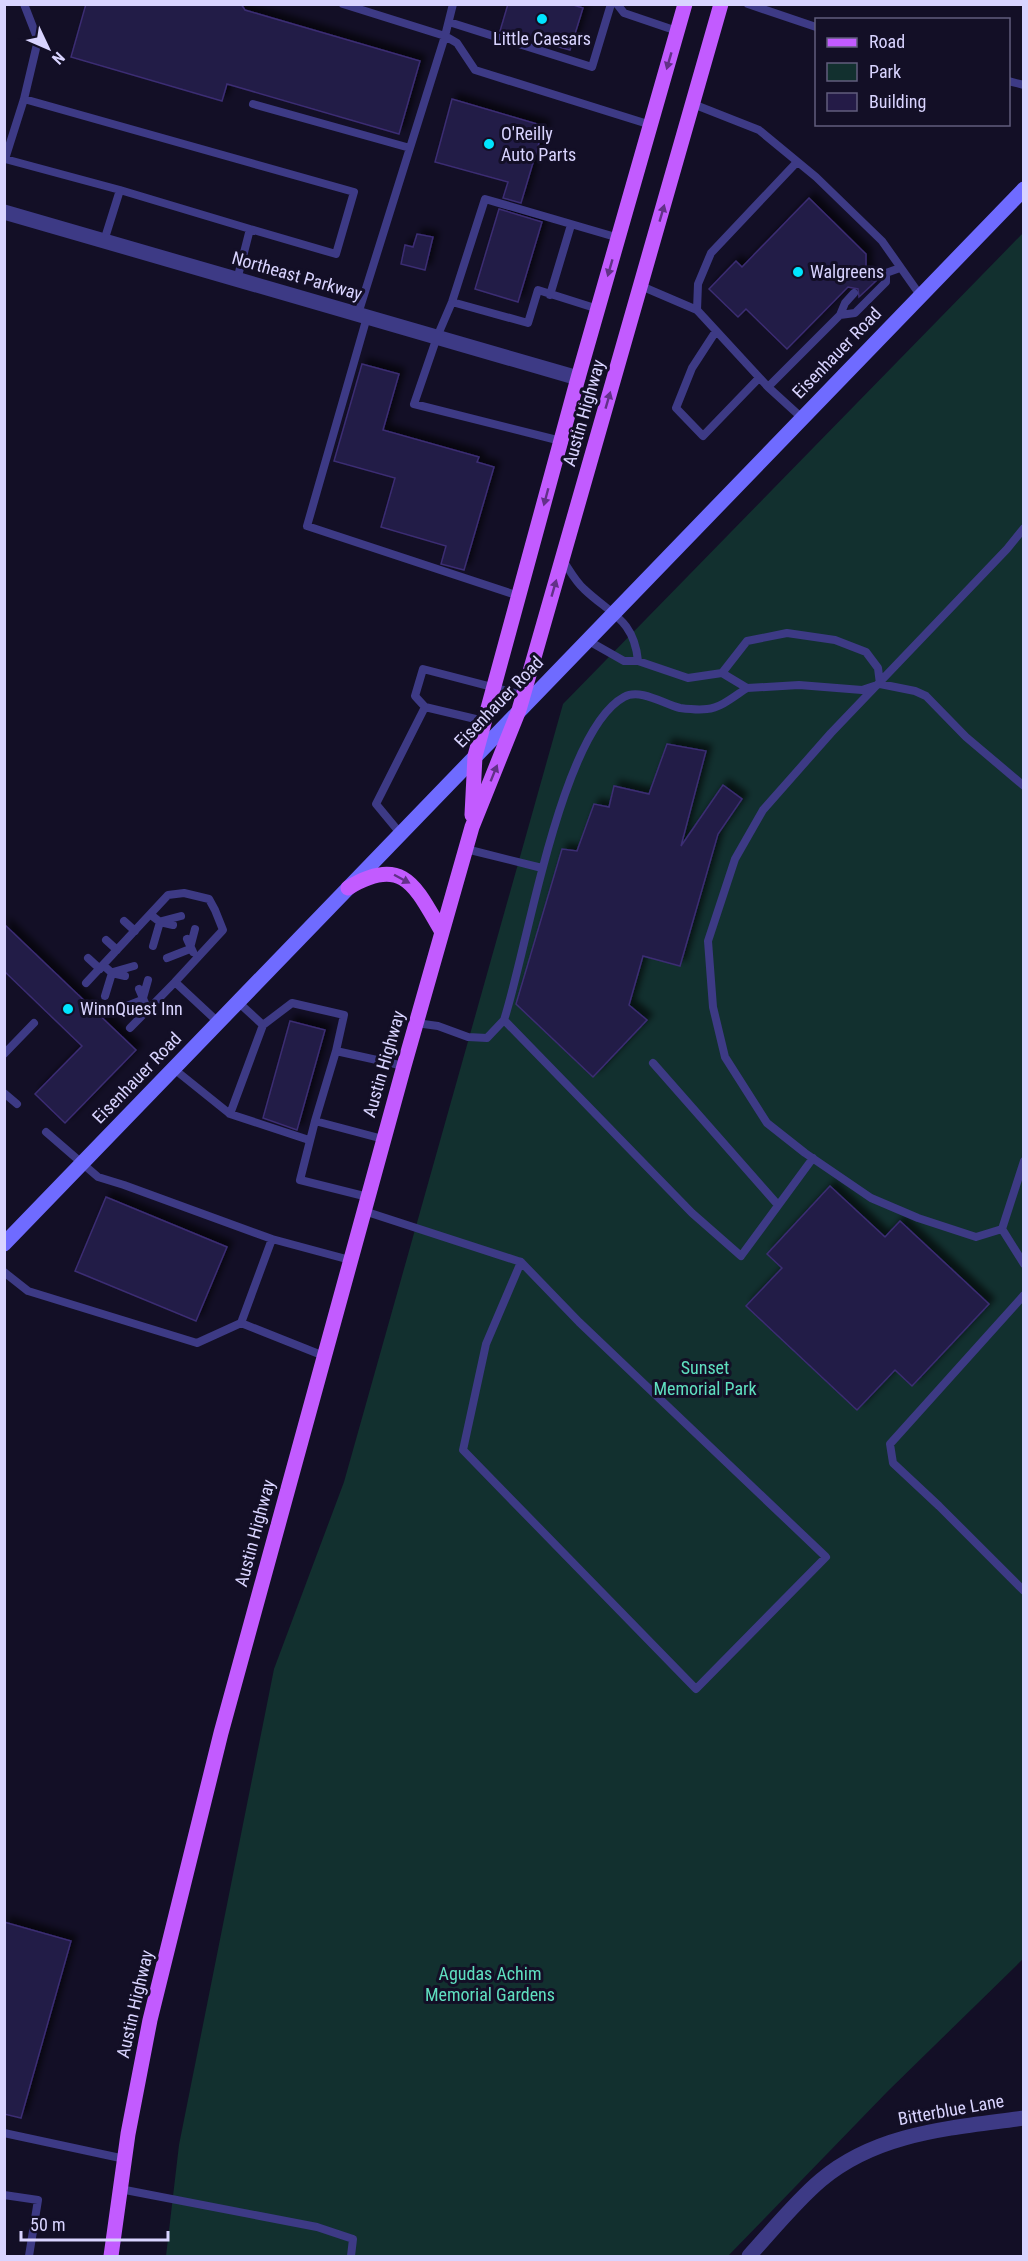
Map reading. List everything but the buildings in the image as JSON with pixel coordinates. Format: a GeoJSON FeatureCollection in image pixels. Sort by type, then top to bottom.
{"type":"FeatureCollection","features":[{"type":"Feature","properties":{"kind":"main road","name":"Austin Highway"},"geometry":{"type":"LineString","coordinates":[[472,827],[475,756],[484,721],[578,378],[686,4]]}},
{"type":"Feature","properties":{"kind":"main road","name":"Austin Highway"},"geometry":{"type":"LineString","coordinates":[[111,2256],[120,2189],[150,2020],[218,1744],[383,1139],[472,827],[521,702],[721,4]]}},
{"type":"Feature","properties":{"kind":"main road","name":"Eisenhauer Road"},"geometry":{"type":"LineString","coordinates":[[4,1244],[475,756],[521,702],[587,640],[1023,189]]}},
{"type":"Feature","properties":{"kind":"main road"},"geometry":{"type":"LineString","coordinates":[[348,888],[366,877],[397,874],[413,886],[442,932]]}},
{"type":"Feature","properties":{"kind":"street","name":"Northeast Parkway"},"geometry":{"type":"LineString","coordinates":[[4,212],[578,378]]}},
{"type":"Feature","properties":{"kind":"street","name":"Bitterblue Lane"},"geometry":{"type":"LineString","coordinates":[[748,2256],[819,2181],[859,2154],[880,2144],[926,2132],[1023,2118]]}},
{"type":"Feature","properties":{"kind":"lane"},"geometry":{"type":"LineString","coordinates":[[24,4],[38,40],[24,99],[5,159],[120,190],[336,254],[354,192],[24,99]]}},
{"type":"Feature","properties":{"kind":"lane"},"geometry":{"type":"LineString","coordinates":[[343,4],[445,36],[457,43],[475,70],[651,125]]}},
{"type":"Feature","properties":{"kind":"lane"},"geometry":{"type":"LineString","coordinates":[[453,4],[363,316],[307,526],[519,596]]}},
{"type":"Feature","properties":{"kind":"lane"},"geometry":{"type":"LineString","coordinates":[[448,22],[592,67],[611,4]]}},
{"type":"Feature","properties":{"kind":"lane"},"geometry":{"type":"LineString","coordinates":[[617,4],[624,13],[678,31]]}},
{"type":"Feature","properties":{"kind":"lane"},"geometry":{"type":"LineString","coordinates":[[748,4],[768,8],[815,27]]}},
{"type":"Feature","properties":{"kind":"lane"},"geometry":{"type":"LineString","coordinates":[[253,104],[410,148]]}},
{"type":"Feature","properties":{"kind":"lane"},"geometry":{"type":"LineString","coordinates":[[693,104],[759,130],[882,241],[920,295]]}},
{"type":"Feature","properties":{"kind":"lane"},"geometry":{"type":"LineString","coordinates":[[696,310],[698,284],[711,253],[797,162]]}},
{"type":"Feature","properties":{"kind":"lane"},"geometry":{"type":"LineString","coordinates":[[104,241],[120,190]]}},
{"type":"Feature","properties":{"kind":"lane"},"geometry":{"type":"LineString","coordinates":[[561,441],[414,404],[437,337],[452,302],[484,199],[618,238]]}},
{"type":"Feature","properties":{"kind":"lane"},"geometry":{"type":"LineString","coordinates":[[550,294],[571,225]]}},
{"type":"Feature","properties":{"kind":"lane"},"geometry":{"type":"LineString","coordinates":[[237,279],[250,229]]}},
{"type":"Feature","properties":{"kind":"lane"},"geometry":{"type":"LineString","coordinates":[[873,275],[900,268]]}},
{"type":"Feature","properties":{"kind":"lane"},"geometry":{"type":"LineString","coordinates":[[840,315],[855,313],[886,282],[886,273]]}},
{"type":"Feature","properties":{"kind":"lane"},"geometry":{"type":"LineString","coordinates":[[640,286],[696,310],[759,378],[802,418]]}},
{"type":"Feature","properties":{"kind":"lane"},"geometry":{"type":"LineString","coordinates":[[452,302],[528,323],[538,290],[598,309]]}},
{"type":"Feature","properties":{"kind":"lane"},"geometry":{"type":"LineString","coordinates":[[768,387],[840,315],[845,303],[854,293]]}},
{"type":"Feature","properties":{"kind":"lane"},"geometry":{"type":"LineString","coordinates":[[716,331],[692,368],[676,408],[703,436],[759,378]]}},
{"type":"Feature","properties":{"kind":"lane"},"geometry":{"type":"LineString","coordinates":[[1002,1229],[976,1237],[918,1218],[871,1197],[813,1158],[767,1123],[725,1057],[713,1007],[708,941],[735,859],[763,810],[831,733],[1007,549],[1023,528]]}},
{"type":"Feature","properties":{"kind":"lane"},"geometry":{"type":"LineString","coordinates":[[562,559],[584,590],[614,612],[632,637],[637,649],[638,661]]}},
{"type":"Feature","properties":{"kind":"lane"},"geometry":{"type":"LineString","coordinates":[[587,640],[624,661],[638,661],[688,678],[722,672],[747,640],[787,633],[835,640],[866,652],[878,668],[880,684]]}},
{"type":"Feature","properties":{"kind":"lane"},"geometry":{"type":"LineString","coordinates":[[484,721],[425,707],[415,696],[423,669],[494,688],[521,702]]}},
{"type":"Feature","properties":{"kind":"lane"},"geometry":{"type":"LineString","coordinates":[[722,672],[747,688]]}},
{"type":"Feature","properties":{"kind":"lane"},"geometry":{"type":"LineString","coordinates":[[416,1023],[438,1026],[468,1038],[487,1038],[504,1020],[523,954],[542,868],[572,777],[593,729],[608,709],[626,695],[648,696],[680,708],[709,709],[747,688],[799,685],[862,690],[880,684],[915,691],[926,696],[966,737],[1023,786]]}},
{"type":"Feature","properties":{"kind":"lane"},"geometry":{"type":"LineString","coordinates":[[400,833],[376,804],[425,707]]}},
{"type":"Feature","properties":{"kind":"lane"},"geometry":{"type":"LineString","coordinates":[[466,849],[542,868]]}},
{"type":"Feature","properties":{"kind":"lane"},"geometry":{"type":"LineString","coordinates":[[86,983],[168,895],[184,893],[209,899],[216,910],[223,930],[130,1028]]}},
{"type":"Feature","properties":{"kind":"lane"},"geometry":{"type":"LineString","coordinates":[[151,915],[160,922],[173,925]]}},
{"type":"Feature","properties":{"kind":"lane"},"geometry":{"type":"LineString","coordinates":[[160,922],[181,916]]}},
{"type":"Feature","properties":{"kind":"lane"},"geometry":{"type":"LineString","coordinates":[[124,921],[135,931]]}},
{"type":"Feature","properties":{"kind":"lane"},"geometry":{"type":"LineString","coordinates":[[160,922],[162,935]]}},
{"type":"Feature","properties":{"kind":"lane"},"geometry":{"type":"LineString","coordinates":[[153,946],[160,922]]}},
{"type":"Feature","properties":{"kind":"lane"},"geometry":{"type":"LineString","coordinates":[[190,949],[195,929]]}},
{"type":"Feature","properties":{"kind":"lane"},"geometry":{"type":"LineString","coordinates":[[187,939],[190,949],[198,957]]}},
{"type":"Feature","properties":{"kind":"lane"},"geometry":{"type":"LineString","coordinates":[[106,940],[117,950]]}},
{"type":"Feature","properties":{"kind":"lane"},"geometry":{"type":"LineString","coordinates":[[177,948],[190,949]]}},
{"type":"Feature","properties":{"kind":"lane"},"geometry":{"type":"LineString","coordinates":[[167,958],[190,949]]}},
{"type":"Feature","properties":{"kind":"lane"},"geometry":{"type":"LineString","coordinates":[[88,958],[112,973],[125,976]]}},
{"type":"Feature","properties":{"kind":"lane"},"geometry":{"type":"LineString","coordinates":[[112,973],[134,966]]}},
{"type":"Feature","properties":{"kind":"lane"},"geometry":{"type":"LineString","coordinates":[[112,973],[114,986]]}},
{"type":"Feature","properties":{"kind":"lane"},"geometry":{"type":"LineString","coordinates":[[105,996],[112,973]]}},
{"type":"Feature","properties":{"kind":"lane"},"geometry":{"type":"LineString","coordinates":[[142,1000],[148,980]]}},
{"type":"Feature","properties":{"kind":"lane"},"geometry":{"type":"LineString","coordinates":[[175,982],[218,1022]]}},
{"type":"Feature","properties":{"kind":"lane"},"geometry":{"type":"LineString","coordinates":[[139,989],[142,1000],[150,1008]]}},
{"type":"Feature","properties":{"kind":"lane"},"geometry":{"type":"LineString","coordinates":[[129,999],[142,1000]]}},
{"type":"Feature","properties":{"kind":"lane"},"geometry":{"type":"LineString","coordinates":[[119,1009],[142,1000]]}},
{"type":"Feature","properties":{"kind":"lane"},"geometry":{"type":"LineString","coordinates":[[238,1002],[263,1026]]}},
{"type":"Feature","properties":{"kind":"lane"},"geometry":{"type":"LineString","coordinates":[[230,1114],[263,1026],[292,1003],[344,1016],[300,1180],[521,1262],[579,1322],[826,1557],[696,1689],[463,1450],[486,1344],[521,1262]]}},
{"type":"Feature","properties":{"kind":"lane"},"geometry":{"type":"LineString","coordinates":[[504,1020],[692,1213],[741,1256],[813,1158]]}},
{"type":"Feature","properties":{"kind":"lane"},"geometry":{"type":"LineString","coordinates":[[4,1054],[34,1023]]}},
{"type":"Feature","properties":{"kind":"lane"},"geometry":{"type":"LineString","coordinates":[[336,1051],[404,1066]]}},
{"type":"Feature","properties":{"kind":"lane"},"geometry":{"type":"LineString","coordinates":[[654,1063],[778,1205]]}},
{"type":"Feature","properties":{"kind":"lane"},"geometry":{"type":"LineString","coordinates":[[174,1069],[230,1114],[309,1140]]}},
{"type":"Feature","properties":{"kind":"lane"},"geometry":{"type":"LineString","coordinates":[[4,1093],[17,1104]]}},
{"type":"Feature","properties":{"kind":"lane"},"geometry":{"type":"LineString","coordinates":[[315,1120],[383,1139]]}},
{"type":"Feature","properties":{"kind":"lane"},"geometry":{"type":"LineString","coordinates":[[46,1132],[98,1177],[272,1239],[350,1260]]}},
{"type":"Feature","properties":{"kind":"lane"},"geometry":{"type":"LineString","coordinates":[[1023,1161],[1002,1229],[1023,1264]]}},
{"type":"Feature","properties":{"kind":"lane"},"geometry":{"type":"LineString","coordinates":[[242,1323],[272,1239]]}},
{"type":"Feature","properties":{"kind":"lane"},"geometry":{"type":"LineString","coordinates":[[4,1272],[28,1291],[197,1343],[242,1323],[324,1356]]}},
{"type":"Feature","properties":{"kind":"lane"},"geometry":{"type":"LineString","coordinates":[[1023,1295],[890,1444],[893,1463],[1023,1591]]}},
{"type":"Feature","properties":{"kind":"lane"},"geometry":{"type":"LineString","coordinates":[[4,2133],[125,2159]]}},
{"type":"Feature","properties":{"kind":"lane"},"geometry":{"type":"LineString","coordinates":[[120,2189],[317,2227],[353,2239],[351,2256]]}},
{"type":"Feature","properties":{"kind":"lane"},"geometry":{"type":"LineString","coordinates":[[4,2195],[38,2200],[29,2256]]}},
{"type":"Feature","properties":{"kind":"green space","name":"Sunset Memorial Park"},"geometry":{"type":"Polygon","coordinates":[[[1023,233],[1023,1959],[888,2091],[728,2256],[166,2256],[179,2145],[274,1669],[344,1482],[563,704],[1023,233]]]}},
{"type":"Feature","properties":{"kind":"place","name":"Little Caesars"},"geometry":{"type":"Point","coordinates":[542,19]}},
{"type":"Feature","properties":{"kind":"place","name":"O'Reilly Auto Parts"},"geometry":{"type":"Point","coordinates":[489,144]}},
{"type":"Feature","properties":{"kind":"place","name":"Walgreens"},"geometry":{"type":"Point","coordinates":[798,272]}},
{"type":"Feature","properties":{"kind":"place","name":"WinnQuest Inn"},"geometry":{"type":"Point","coordinates":[68,1009]}},
{"type":"Feature","properties":{"kind":"park label","name":"Agudas Achim Memorial Gardens"},"geometry":{"type":"Point","coordinates":[490,1984]}}]}
